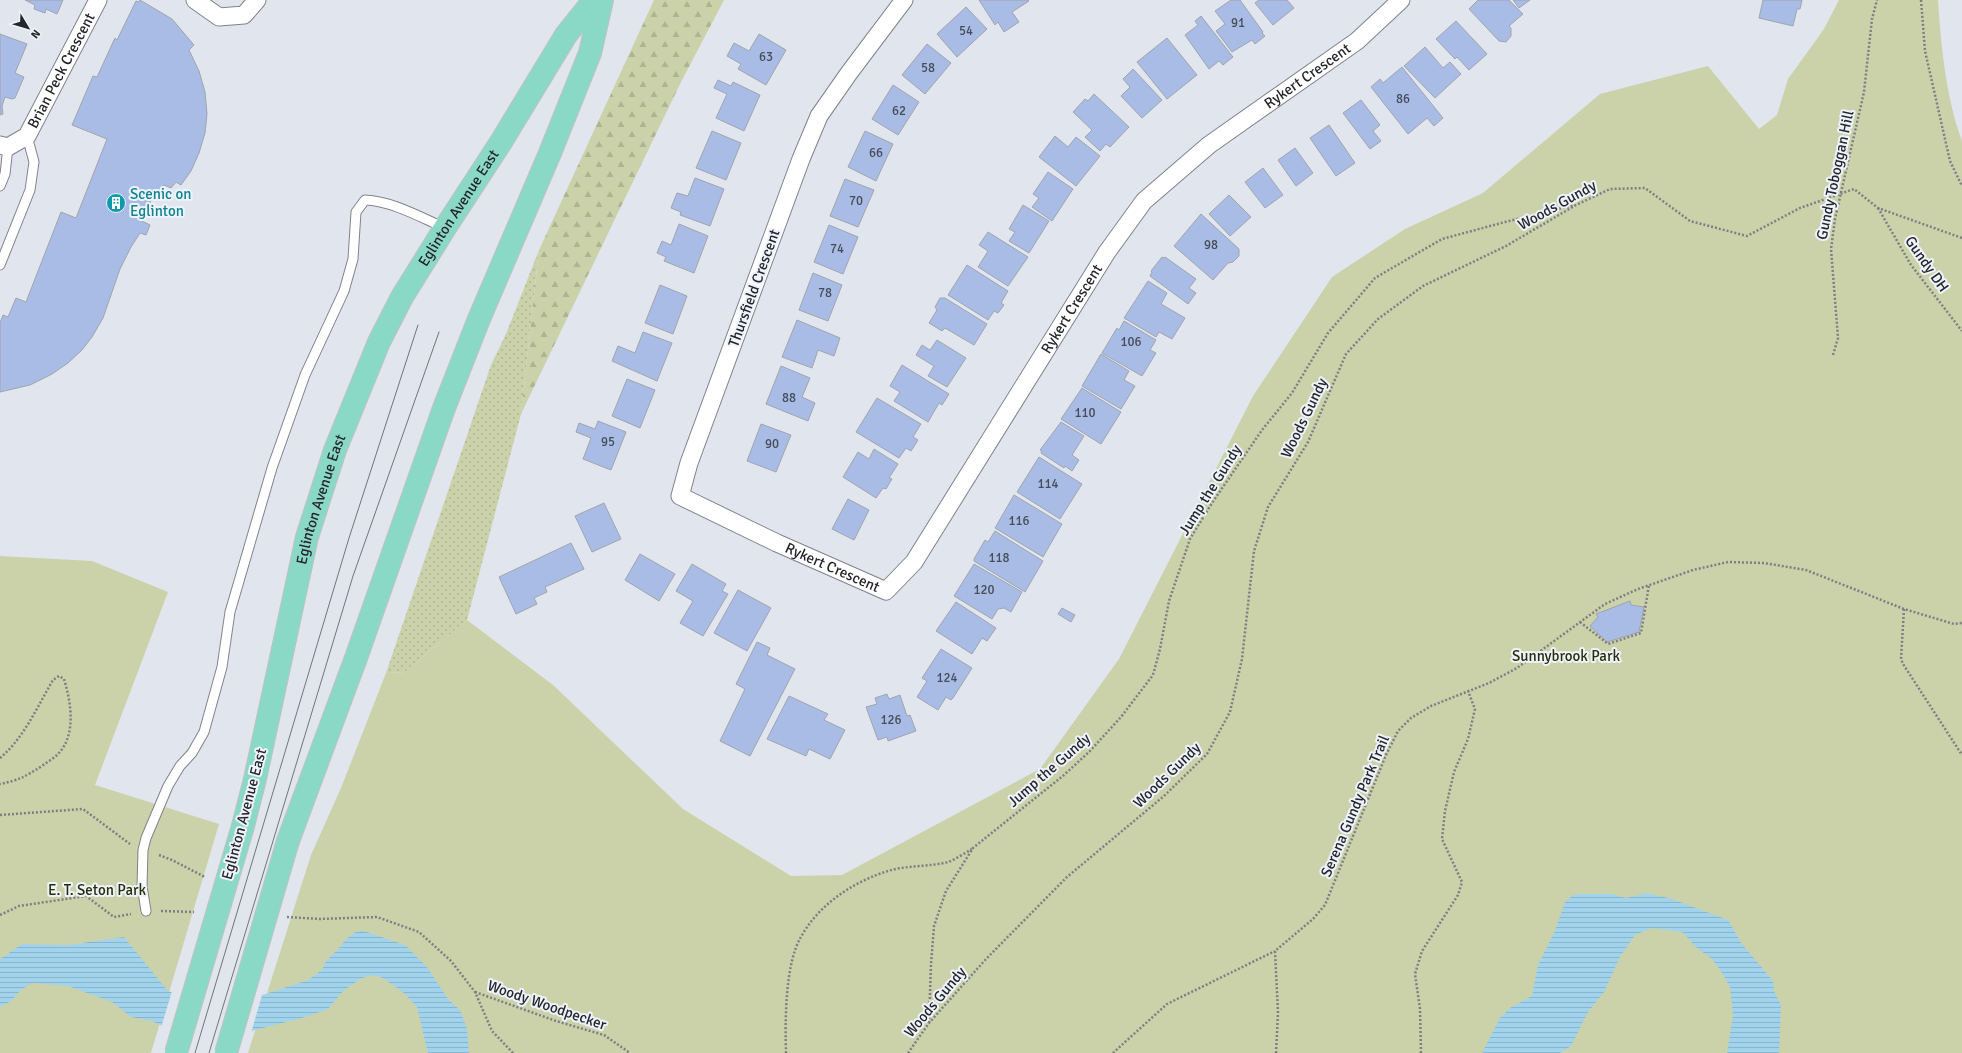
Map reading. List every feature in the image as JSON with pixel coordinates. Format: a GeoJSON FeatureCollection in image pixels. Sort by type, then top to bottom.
{"type":"FeatureCollection","features":[{"type":"Feature","properties":{"kind":"main road","name":"Eglinton Avenue East"},"geometry":{"type":"LineString","coordinates":[[176,1053],[243,826],[255,779],[307,537],[335,450],[378,342],[402,297],[501,142],[566,35],[594,0]]}},
{"type":"Feature","properties":{"kind":"main road"},"geometry":{"type":"LineString","coordinates":[[226,1053],[288,841],[356,658],[414,489],[444,408],[479,319],[550,153],[590,53],[602,0]]}},
{"type":"Feature","properties":{"kind":"street","name":"Brian Peck Crescent"},"geometry":{"type":"LineString","coordinates":[[4,146],[27,136],[98,0]]}},
{"type":"Feature","properties":{"kind":"street"},"geometry":{"type":"LineString","coordinates":[[196,0],[219,17],[244,15],[257,0]]}},
{"type":"Feature","properties":{"kind":"street","name":"Thursfield Crescent"},"geometry":{"type":"LineString","coordinates":[[777,543],[680,496],[706,418],[801,159],[819,116],[849,73],[904,0]]}},
{"type":"Feature","properties":{"kind":"street","name":"Rykert Crescent"},"geometry":{"type":"LineString","coordinates":[[777,543],[886,591],[914,562],[1107,252],[1144,201],[1209,146],[1357,41],[1401,0]]}},
{"type":"Feature","properties":{"kind":"lane"},"geometry":{"type":"LineString","coordinates":[[0,265],[30,190],[34,162],[27,136]]}},
{"type":"Feature","properties":{"kind":"lane"},"geometry":{"type":"LineString","coordinates":[[0,186],[5,174],[4,146]]}},
{"type":"Feature","properties":{"kind":"lane"},"geometry":{"type":"LineString","coordinates":[[146,911],[142,886],[143,850],[146,838],[168,786],[204,732],[222,667],[230,612],[272,468],[305,375],[344,291],[353,259],[356,212],[365,200],[378,200],[391,204],[445,228]]}},
{"type":"Feature","properties":{"kind":"path","name":"Gundy Toboggan Hill"},"geometry":{"type":"LineString","coordinates":[[1833,355],[1838,338],[1830,249],[1835,220],[1864,92],[1871,26],[1877,0]]}},
{"type":"Feature","properties":{"kind":"path"},"geometry":{"type":"LineString","coordinates":[[1921,0],[1925,51],[1950,161],[1962,186]]}},
{"type":"Feature","properties":{"kind":"path","name":"Woods Gundy"},"geometry":{"type":"LineString","coordinates":[[908,1053],[929,1022],[986,959],[1067,877],[1164,796],[1207,754],[1230,712],[1242,659],[1254,551],[1268,507],[1308,442],[1346,354],[1378,319],[1423,286],[1506,246],[1576,205],[1610,189],[1645,188],[1690,221],[1747,236],[1800,208],[1854,189],[1878,208],[1962,238]]}},
{"type":"Feature","properties":{"kind":"path","name":"Jump the Gundy"},"geometry":{"type":"LineString","coordinates":[[929,1022],[934,926],[946,891],[972,848],[1064,775],[1090,751],[1121,717],[1153,675],[1160,649],[1169,601],[1190,539],[1212,503],[1262,430],[1292,393],[1328,333],[1376,278],[1442,239],[1576,205]]}},
{"type":"Feature","properties":{"kind":"path","name":"Gundy DH"},"geometry":{"type":"LineString","coordinates":[[1878,208],[1911,265],[1962,331]]}},
{"type":"Feature","properties":{"kind":"path","name":"Serena Gundy Park Trail"},"geometry":{"type":"LineString","coordinates":[[1113,1053],[1167,1004],[1275,951],[1313,919],[1325,905],[1364,805],[1398,731],[1411,718],[1431,706],[1489,683],[1517,668],[1606,604],[1649,585],[1694,570],[1728,562],[1764,563],[1806,570],[1904,609],[1954,624],[1962,623]]}},
{"type":"Feature","properties":{"kind":"path"},"geometry":{"type":"LineString","coordinates":[[1580,622],[1608,644],[1641,633],[1649,585]]}},
{"type":"Feature","properties":{"kind":"path"},"geometry":{"type":"LineString","coordinates":[[1904,609],[1901,659],[1962,755]]}},
{"type":"Feature","properties":{"kind":"path"},"geometry":{"type":"LineString","coordinates":[[0,758],[7,752],[29,724],[53,680],[59,676],[64,679],[70,708],[70,731],[64,746],[57,755],[20,780],[0,784]]}},
{"type":"Feature","properties":{"kind":"path"},"geometry":{"type":"LineString","coordinates":[[1420,1053],[1420,1009],[1415,974],[1422,951],[1454,901],[1462,882],[1442,838],[1445,811],[1454,772],[1468,739],[1475,709],[1468,692]]}},
{"type":"Feature","properties":{"kind":"path"},"geometry":{"type":"LineString","coordinates":[[786,1053],[785,1026],[793,958],[800,937],[823,907],[868,879],[890,871],[949,862],[972,848]]}},
{"type":"Feature","properties":{"kind":"path"},"geometry":{"type":"LineString","coordinates":[[1275,951],[1278,1013],[1276,1053]]}},
{"type":"Feature","properties":{"kind":"path","name":"Woody Woodpecker"},"geometry":{"type":"LineString","coordinates":[[475,992],[556,1021],[604,1035],[630,1053]]}},
{"type":"Feature","properties":{"kind":"green space"},"geometry":{"type":"Polygon","coordinates":[[[654,0],[724,0],[681,82],[521,414],[539,250],[654,0]]]}},
{"type":"Feature","properties":{"kind":"green space","name":"Sunnybrook Park"},"geometry":{"type":"Polygon","coordinates":[[[1839,0],[1938,0],[1948,90],[1956,124],[1962,141],[1962,1053],[248,1053],[311,855],[341,788],[386,673],[405,672],[467,620],[553,685],[683,809],[791,876],[842,875],[1040,769],[1119,659],[1253,396],[1332,277],[1405,229],[1483,193],[1600,94],[1708,66],[1759,129],[1777,115],[1788,79],[1824,29],[1839,0]]]}},
{"type":"Feature","properties":{"kind":"green space"},"geometry":{"type":"Polygon","coordinates":[[[539,250],[521,414],[467,620],[405,672],[386,673],[491,365],[506,334],[539,250]]]}},
{"type":"Feature","properties":{"kind":"green space","name":"E. T. Seton Park"},"geometry":{"type":"Polygon","coordinates":[[[0,556],[92,561],[168,592],[95,785],[219,824],[151,1053],[0,1053],[0,556]]]}},
{"type":"Feature","properties":{"kind":"water"},"geometry":{"type":"Polygon","coordinates":[[[1647,893],[1672,899],[1728,920],[1742,944],[1773,981],[1774,991],[1781,1005],[1779,1053],[1727,1053],[1733,1015],[1730,987],[1721,971],[1712,959],[1697,948],[1682,932],[1652,928],[1635,935],[1620,957],[1604,992],[1588,1012],[1571,1046],[1560,1053],[1482,1053],[1500,1018],[1510,1008],[1532,996],[1538,965],[1554,933],[1565,902],[1573,895],[1580,894],[1612,894],[1626,898],[1647,893]]]}},
{"type":"Feature","properties":{"kind":"water"},"geometry":{"type":"Polygon","coordinates":[[[357,931],[364,931],[405,945],[427,967],[448,999],[460,1010],[467,1028],[469,1053],[428,1053],[417,1007],[404,993],[383,978],[373,975],[362,978],[343,991],[328,1009],[228,1039],[185,1036],[152,1021],[131,1017],[112,1002],[68,986],[32,983],[21,990],[11,1001],[0,1007],[0,959],[22,944],[69,945],[124,937],[168,991],[220,1009],[308,980],[322,970],[326,961],[345,940],[357,931]]]}},
{"type":"Feature","properties":{"kind":"pier"},"geometry":{"type":"Polygon","coordinates":[[[172,991],[220,1007],[263,992],[251,1033],[228,1041],[184,1038],[161,1028],[172,991]]]}},
{"type":"Feature","properties":{"kind":"building"},"geometry":{"type":"Polygon","coordinates":[[[25,0],[63,0],[57,14],[46,9],[45,13],[34,9],[35,5],[25,0]]]}},
{"type":"Feature","properties":{"kind":"building","name":"Scenic on Eglinton"},"geometry":{"type":"Polygon","coordinates":[[[140,0],[172,19],[194,45],[189,50],[199,71],[205,92],[207,114],[205,133],[199,153],[191,171],[181,185],[176,182],[171,188],[164,185],[161,195],[154,193],[142,221],[150,225],[146,235],[140,233],[131,247],[120,269],[103,318],[92,337],[82,350],[68,363],[52,374],[30,385],[0,392],[0,323],[3,315],[8,317],[16,298],[26,302],[61,212],[76,218],[107,139],[72,125],[93,76],[97,77],[115,38],[117,40],[136,1],[139,2],[140,0]]]}},
{"type":"Feature","properties":{"kind":"building"},"geometry":{"type":"Polygon","coordinates":[[[979,0],[1029,1],[1012,12],[1019,22],[1004,32],[998,22],[995,25],[979,0]]]}},
{"type":"Feature","properties":{"kind":"building"},"geometry":{"type":"Polygon","coordinates":[[[1231,0],[1240,0],[1265,36],[1255,44],[1252,40],[1232,52],[1216,31],[1225,24],[1215,11],[1231,0]]]}},
{"type":"Feature","properties":{"kind":"building"},"geometry":{"type":"Polygon","coordinates":[[[1259,0],[1287,0],[1294,8],[1273,25],[1255,3],[1259,0]]]}},
{"type":"Feature","properties":{"kind":"building"},"geometry":{"type":"Polygon","coordinates":[[[1478,0],[1509,0],[1523,14],[1509,26],[1511,28],[1511,36],[1506,42],[1499,41],[1469,9],[1478,0]]]}},
{"type":"Feature","properties":{"kind":"building"},"geometry":{"type":"Polygon","coordinates":[[[1513,0],[1530,0],[1519,8],[1513,0]]]}},
{"type":"Feature","properties":{"kind":"building"},"geometry":{"type":"Polygon","coordinates":[[[1763,0],[1802,0],[1800,9],[1797,9],[1793,26],[1759,18],[1763,0]]]}},
{"type":"Feature","properties":{"kind":"building"},"geometry":{"type":"Polygon","coordinates":[[[966,7],[987,29],[957,57],[937,34],[966,7]]]}},
{"type":"Feature","properties":{"kind":"building"},"geometry":{"type":"Polygon","coordinates":[[[1201,16],[1233,57],[1223,65],[1219,61],[1209,69],[1185,35],[1198,25],[1195,21],[1201,16]]]}},
{"type":"Feature","properties":{"kind":"building"},"geometry":{"type":"Polygon","coordinates":[[[1456,21],[1487,54],[1469,70],[1457,57],[1455,59],[1436,39],[1456,21]]]}},
{"type":"Feature","properties":{"kind":"building"},"geometry":{"type":"Polygon","coordinates":[[[0,34],[27,44],[15,73],[24,77],[15,98],[12,99],[5,97],[2,106],[3,114],[0,115],[0,34]]]}},
{"type":"Feature","properties":{"kind":"building"},"geometry":{"type":"Polygon","coordinates":[[[759,34],[786,50],[766,85],[738,69],[741,64],[727,56],[734,43],[749,51],[759,34]]]}},
{"type":"Feature","properties":{"kind":"building"},"geometry":{"type":"Polygon","coordinates":[[[1167,38],[1197,75],[1167,99],[1137,62],[1167,38]]]}},
{"type":"Feature","properties":{"kind":"building"},"geometry":{"type":"Polygon","coordinates":[[[927,44],[951,63],[925,94],[902,75],[927,44]]]}},
{"type":"Feature","properties":{"kind":"building"},"geometry":{"type":"Polygon","coordinates":[[[1425,47],[1443,68],[1450,62],[1461,74],[1435,98],[1404,66],[1425,47]]]}},
{"type":"Feature","properties":{"kind":"building"},"geometry":{"type":"Polygon","coordinates":[[[1402,67],[1443,118],[1434,126],[1427,118],[1408,134],[1371,87],[1380,79],[1383,83],[1402,67]]]}},
{"type":"Feature","properties":{"kind":"building"},"geometry":{"type":"Polygon","coordinates":[[[1133,69],[1162,100],[1142,118],[1121,96],[1130,87],[1123,79],[1133,69]]]}},
{"type":"Feature","properties":{"kind":"building"},"geometry":{"type":"Polygon","coordinates":[[[718,80],[731,86],[733,82],[760,95],[744,131],[716,118],[727,94],[714,88],[718,80]]]}},
{"type":"Feature","properties":{"kind":"building"},"geometry":{"type":"Polygon","coordinates":[[[893,85],[919,102],[898,135],[872,119],[893,85]]]}},
{"type":"Feature","properties":{"kind":"building"},"geometry":{"type":"Polygon","coordinates":[[[1094,94],[1129,127],[1110,147],[1106,144],[1100,151],[1085,137],[1092,130],[1073,112],[1085,99],[1088,101],[1094,94]]]}},
{"type":"Feature","properties":{"kind":"building"},"geometry":{"type":"Polygon","coordinates":[[[1361,100],[1380,125],[1373,131],[1381,141],[1370,149],[1343,113],[1361,100]]]}},
{"type":"Feature","properties":{"kind":"building"},"geometry":{"type":"Polygon","coordinates":[[[1329,125],[1355,163],[1336,176],[1310,138],[1329,125]]]}},
{"type":"Feature","properties":{"kind":"building"},"geometry":{"type":"Polygon","coordinates":[[[712,131],[741,143],[726,180],[696,168],[712,131]]]}},
{"type":"Feature","properties":{"kind":"building"},"geometry":{"type":"Polygon","coordinates":[[[865,131],[893,144],[876,181],[848,167],[865,131]]]}},
{"type":"Feature","properties":{"kind":"building"},"geometry":{"type":"Polygon","coordinates":[[[1055,136],[1068,147],[1076,137],[1100,156],[1076,186],[1039,157],[1055,136]]]}},
{"type":"Feature","properties":{"kind":"building"},"geometry":{"type":"Polygon","coordinates":[[[1295,148],[1313,173],[1296,186],[1278,160],[1295,148]]]}},
{"type":"Feature","properties":{"kind":"building"},"geometry":{"type":"Polygon","coordinates":[[[1263,168],[1283,195],[1265,208],[1245,182],[1263,168]]]}},
{"type":"Feature","properties":{"kind":"building"},"geometry":{"type":"Polygon","coordinates":[[[1048,172],[1073,189],[1052,221],[1032,207],[1039,198],[1033,194],[1048,172]]]}},
{"type":"Feature","properties":{"kind":"building"},"geometry":{"type":"Polygon","coordinates":[[[695,178],[724,189],[710,226],[680,215],[681,212],[671,208],[677,193],[688,196],[695,178]]]}},
{"type":"Feature","properties":{"kind":"building"},"geometry":{"type":"Polygon","coordinates":[[[845,179],[874,190],[858,227],[830,216],[845,179]]]}},
{"type":"Feature","properties":{"kind":"building"},"geometry":{"type":"Polygon","coordinates":[[[1229,195],[1251,217],[1230,236],[1209,214],[1229,195]]]}},
{"type":"Feature","properties":{"kind":"building"},"geometry":{"type":"Polygon","coordinates":[[[1023,205],[1049,221],[1029,253],[1009,241],[1015,232],[1009,229],[1023,205]]]}},
{"type":"Feature","properties":{"kind":"building"},"geometry":{"type":"Polygon","coordinates":[[[1201,214],[1239,249],[1239,256],[1233,262],[1228,263],[1213,280],[1174,246],[1201,214]]]}},
{"type":"Feature","properties":{"kind":"building"},"geometry":{"type":"Polygon","coordinates":[[[679,224],[708,236],[694,273],[664,261],[666,257],[657,253],[662,241],[671,245],[679,224]]]}},
{"type":"Feature","properties":{"kind":"building"},"geometry":{"type":"Polygon","coordinates":[[[829,225],[858,237],[843,274],[814,262],[829,225]]]}},
{"type":"Feature","properties":{"kind":"building"},"geometry":{"type":"Polygon","coordinates":[[[988,232],[1028,257],[1008,286],[978,267],[988,251],[979,245],[988,232]]]}},
{"type":"Feature","properties":{"kind":"building"},"geometry":{"type":"Polygon","coordinates":[[[1162,257],[1165,257],[1196,279],[1189,288],[1196,293],[1188,304],[1150,276],[1151,271],[1162,257]]]}},
{"type":"Feature","properties":{"kind":"building"},"geometry":{"type":"Polygon","coordinates":[[[967,265],[1008,291],[1001,303],[1004,305],[998,313],[994,311],[988,320],[948,295],[967,265]]]}},
{"type":"Feature","properties":{"kind":"building"},"geometry":{"type":"Polygon","coordinates":[[[813,273],[842,285],[828,321],[799,310],[813,273]]]}},
{"type":"Feature","properties":{"kind":"building"},"geometry":{"type":"Polygon","coordinates":[[[1148,281],[1167,293],[1161,304],[1185,318],[1172,339],[1159,332],[1156,337],[1124,318],[1148,281]]]}},
{"type":"Feature","properties":{"kind":"building"},"geometry":{"type":"Polygon","coordinates":[[[660,285],[687,296],[673,334],[645,323],[660,285]]]}},
{"type":"Feature","properties":{"kind":"building"},"geometry":{"type":"Polygon","coordinates":[[[940,298],[945,298],[987,324],[974,345],[945,328],[942,331],[929,323],[937,310],[935,307],[940,298]]]}},
{"type":"Feature","properties":{"kind":"building"},"geometry":{"type":"Polygon","coordinates":[[[797,320],[840,338],[834,356],[818,350],[812,368],[782,357],[797,320]]]}},
{"type":"Feature","properties":{"kind":"building"},"geometry":{"type":"Polygon","coordinates":[[[1124,321],[1156,340],[1150,350],[1156,353],[1142,376],[1102,353],[1117,328],[1119,330],[1124,321]]]}},
{"type":"Feature","properties":{"kind":"building"},"geometry":{"type":"Polygon","coordinates":[[[643,332],[672,343],[657,381],[612,361],[618,346],[635,353],[643,332]]]}},
{"type":"Feature","properties":{"kind":"building"},"geometry":{"type":"Polygon","coordinates":[[[937,340],[966,358],[947,387],[928,376],[934,366],[916,355],[922,345],[930,350],[937,340]]]}},
{"type":"Feature","properties":{"kind":"building"},"geometry":{"type":"Polygon","coordinates":[[[1101,354],[1129,371],[1124,380],[1135,386],[1121,409],[1082,386],[1101,354]]]}},
{"type":"Feature","properties":{"kind":"building"},"geometry":{"type":"Polygon","coordinates":[[[902,365],[949,394],[942,405],[939,403],[928,422],[894,401],[900,392],[890,386],[902,365]]]}},
{"type":"Feature","properties":{"kind":"building"},"geometry":{"type":"Polygon","coordinates":[[[781,366],[810,378],[802,397],[815,403],[808,421],[766,404],[781,366]]]}},
{"type":"Feature","properties":{"kind":"building"},"geometry":{"type":"Polygon","coordinates":[[[627,379],[655,390],[640,428],[612,416],[627,379]]]}},
{"type":"Feature","properties":{"kind":"building"},"geometry":{"type":"Polygon","coordinates":[[[1082,388],[1121,412],[1101,444],[1061,419],[1082,388]]]}},
{"type":"Feature","properties":{"kind":"building"},"geometry":{"type":"Polygon","coordinates":[[[877,398],[921,424],[913,437],[918,440],[911,451],[906,448],[899,458],[856,432],[877,398]]]}},
{"type":"Feature","properties":{"kind":"building"},"geometry":{"type":"Polygon","coordinates":[[[598,421],[626,432],[611,470],[583,459],[591,438],[576,432],[579,423],[595,429],[598,421]]]}},
{"type":"Feature","properties":{"kind":"building"},"geometry":{"type":"Polygon","coordinates":[[[1061,422],[1084,436],[1072,455],[1079,460],[1072,471],[1065,466],[1064,468],[1041,453],[1042,451],[1040,450],[1061,422]]]}},
{"type":"Feature","properties":{"kind":"building"},"geometry":{"type":"Polygon","coordinates":[[[761,424],[791,435],[776,472],[747,461],[761,424]]]}},
{"type":"Feature","properties":{"kind":"building"},"geometry":{"type":"Polygon","coordinates":[[[874,449],[898,464],[889,478],[892,479],[886,489],[883,488],[876,498],[843,477],[858,452],[869,459],[874,449]]]}},
{"type":"Feature","properties":{"kind":"building"},"geometry":{"type":"Polygon","coordinates":[[[1039,457],[1082,484],[1060,519],[1017,492],[1039,457]]]}},
{"type":"Feature","properties":{"kind":"building"},"geometry":{"type":"Polygon","coordinates":[[[1014,495],[1062,524],[1043,557],[995,528],[1014,495]]]}},
{"type":"Feature","properties":{"kind":"building"},"geometry":{"type":"Polygon","coordinates":[[[848,499],[869,510],[854,540],[832,529],[848,499]]]}},
{"type":"Feature","properties":{"kind":"building"},"geometry":{"type":"Polygon","coordinates":[[[604,503],[621,539],[592,552],[575,516],[604,503]]]}},
{"type":"Feature","properties":{"kind":"building"},"geometry":{"type":"Polygon","coordinates":[[[995,531],[1043,561],[1025,592],[974,561],[985,540],[988,542],[995,531]]]}},
{"type":"Feature","properties":{"kind":"building"},"geometry":{"type":"Polygon","coordinates":[[[571,543],[584,569],[545,587],[547,592],[534,598],[537,604],[516,614],[499,577],[571,543]]]}},
{"type":"Feature","properties":{"kind":"building"},"geometry":{"type":"Polygon","coordinates":[[[640,554],[675,574],[659,601],[625,580],[640,554]]]}},
{"type":"Feature","properties":{"kind":"building"},"geometry":{"type":"Polygon","coordinates":[[[692,564],[726,584],[722,591],[728,594],[703,636],[680,623],[693,601],[676,591],[692,564]]]}},
{"type":"Feature","properties":{"kind":"building"},"geometry":{"type":"Polygon","coordinates":[[[974,564],[1022,592],[1011,612],[1004,608],[998,609],[992,619],[954,596],[974,564]]]}},
{"type":"Feature","properties":{"kind":"building"},"geometry":{"type":"Polygon","coordinates":[[[738,590],[771,608],[747,651],[714,633],[738,590]]]}},
{"type":"Feature","properties":{"kind":"building"},"geometry":{"type":"Polygon","coordinates":[[[1630,601],[1631,605],[1644,607],[1639,632],[1607,642],[1590,626],[1598,617],[1596,614],[1630,601]]]}},
{"type":"Feature","properties":{"kind":"building"},"geometry":{"type":"Polygon","coordinates":[[[956,602],[996,628],[987,641],[982,638],[972,654],[936,631],[956,602]]]}},
{"type":"Feature","properties":{"kind":"building"},"geometry":{"type":"Polygon","coordinates":[[[1062,608],[1075,615],[1071,622],[1058,614],[1062,608]]]}},
{"type":"Feature","properties":{"kind":"building"},"geometry":{"type":"Polygon","coordinates":[[[757,642],[770,648],[767,655],[795,669],[750,756],[720,741],[745,689],[736,684],[757,642]]]}},
{"type":"Feature","properties":{"kind":"building"},"geometry":{"type":"Polygon","coordinates":[[[941,649],[972,668],[953,698],[951,700],[946,697],[938,710],[917,697],[927,681],[922,678],[941,649]]]}},
{"type":"Feature","properties":{"kind":"building"},"geometry":{"type":"Polygon","coordinates":[[[887,694],[889,699],[900,695],[907,716],[910,715],[916,731],[888,741],[887,737],[878,740],[866,707],[877,704],[875,698],[887,694]]]}},
{"type":"Feature","properties":{"kind":"building"},"geometry":{"type":"Polygon","coordinates":[[[789,696],[828,714],[824,720],[845,730],[830,759],[809,749],[806,756],[767,739],[789,696]]]}},
{"type":"Feature","properties":{"kind":"tram line"},"geometry":{"type":"LineString","coordinates":[[195,1053],[349,538],[418,325]]}},
{"type":"Feature","properties":{"kind":"tram line"},"geometry":{"type":"LineString","coordinates":[[209,1053],[353,576],[439,332]]}},
{"type":"Feature","properties":{"kind":"place","name":"Scenic on Eglinton"},"geometry":{"type":"Point","coordinates":[116,203]}}]}
